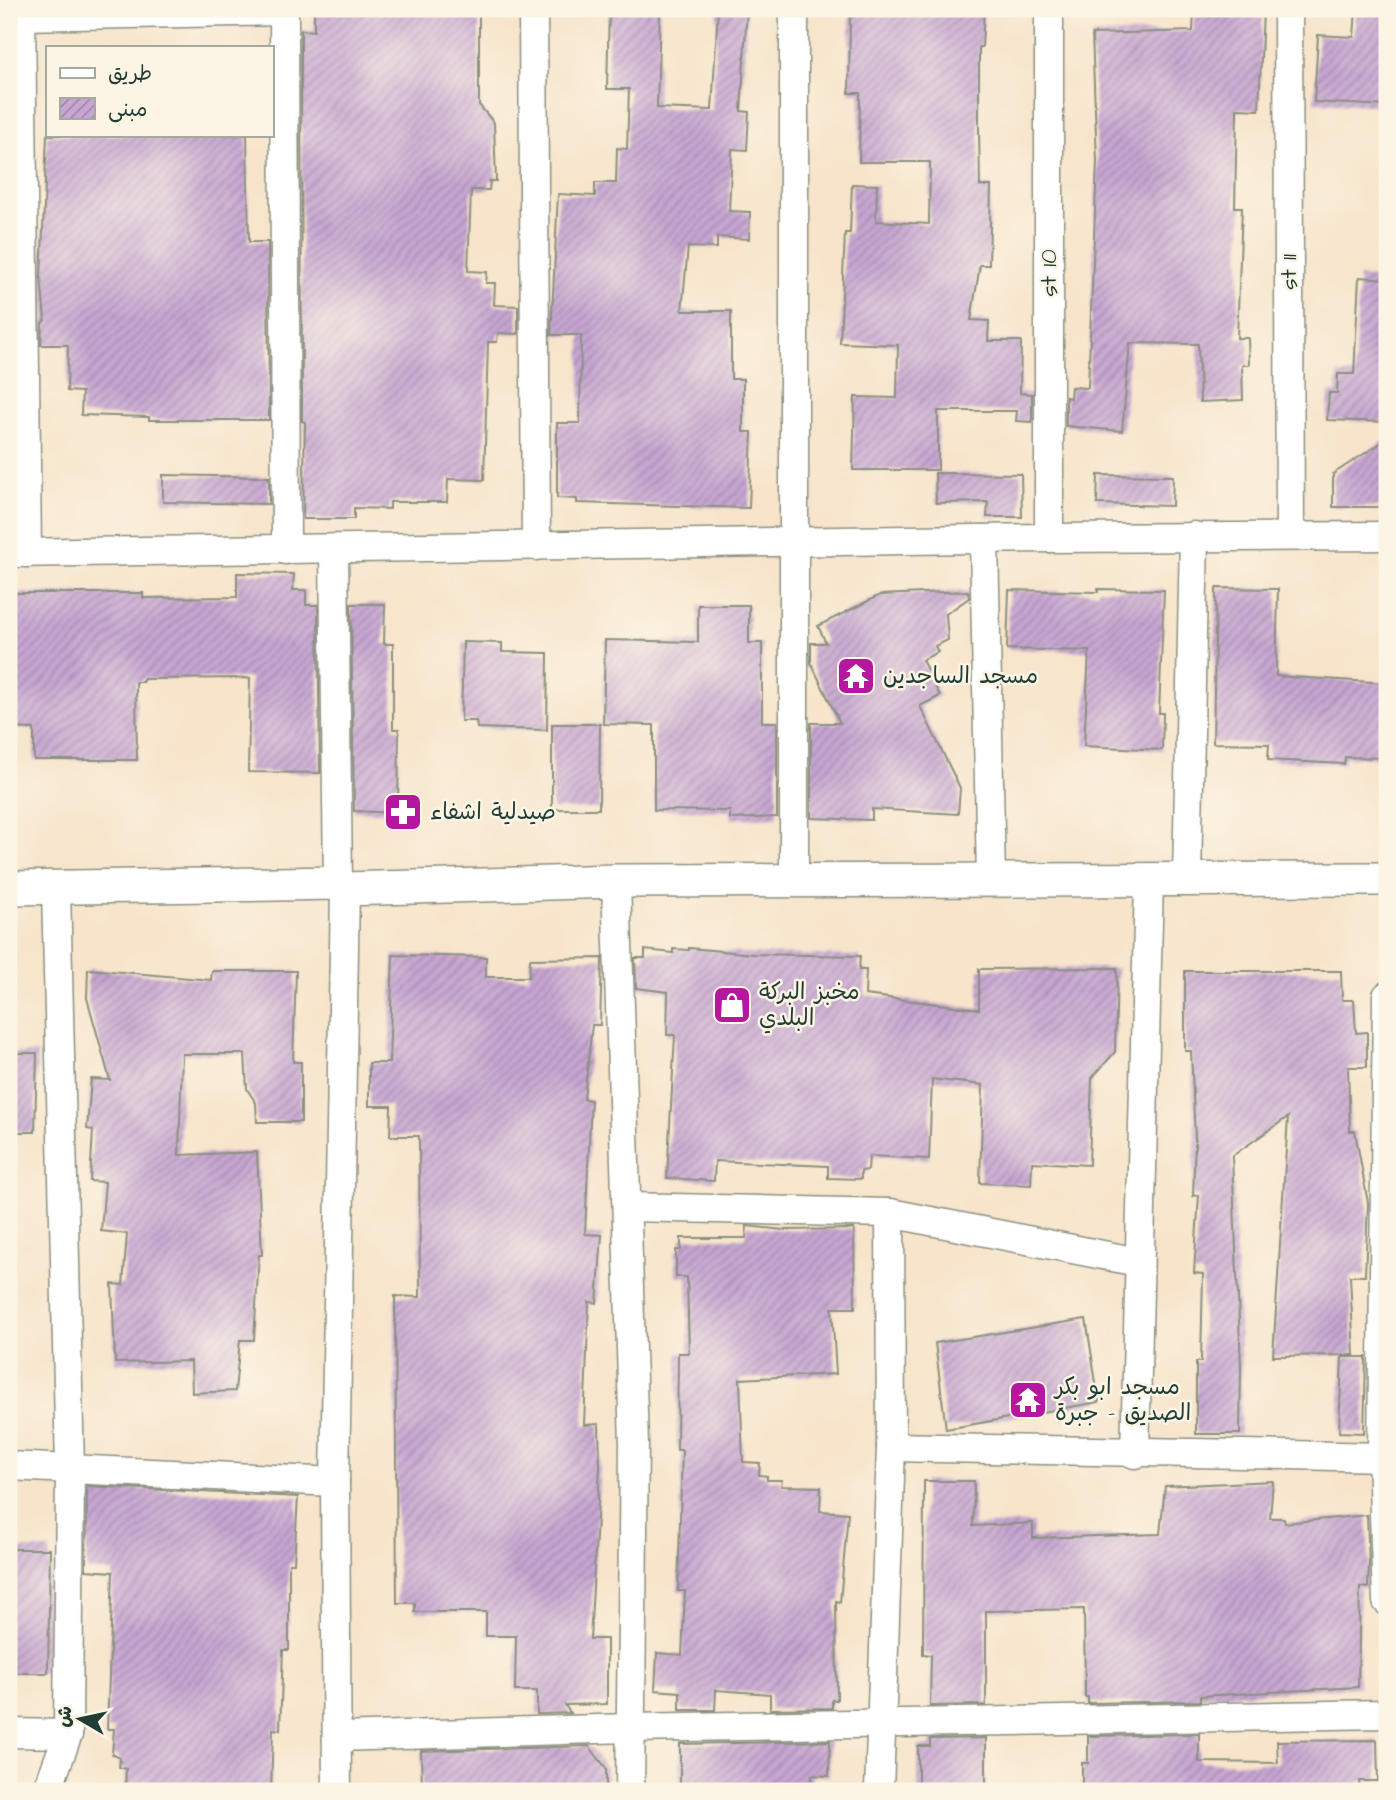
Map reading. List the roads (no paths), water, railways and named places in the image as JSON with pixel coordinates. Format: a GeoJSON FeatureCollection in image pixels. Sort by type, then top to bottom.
{"type":"FeatureCollection","features":[{"type":"Feature","properties":{"kind":"street"},"geometry":{"type":"LineString","coordinates":[[533,9],[536,546]]}},
{"type":"Feature","properties":{"kind":"street"},"geometry":{"type":"LineString","coordinates":[[794,9],[794,881]]}},
{"type":"Feature","properties":{"kind":"street","name":"st 10"},"geometry":{"type":"LineString","coordinates":[[1049,9],[1049,538]]}},
{"type":"Feature","properties":{"kind":"street","name":"st 11"},"geometry":{"type":"LineString","coordinates":[[1288,9],[1290,535]]}},
{"type":"Feature","properties":{"kind":"street"},"geometry":{"type":"LineString","coordinates":[[286,550],[284,10],[21,13],[18,553],[334,550],[536,546],[792,544],[1194,536],[1387,537]]}},
{"type":"Feature","properties":{"kind":"street"},"geometry":{"type":"LineString","coordinates":[[1187,880],[1194,536]]}},
{"type":"Feature","properties":{"kind":"street"},"geometry":{"type":"LineString","coordinates":[[984,539],[991,880]]}},
{"type":"Feature","properties":{"kind":"street"},"geometry":{"type":"LineString","coordinates":[[334,550],[342,886],[335,1482],[337,1791]]}},
{"type":"Feature","properties":{"kind":"street"},"geometry":{"type":"LineString","coordinates":[[9,888],[616,881],[1387,879]]}},
{"type":"Feature","properties":{"kind":"street"},"geometry":{"type":"LineString","coordinates":[[1135,1454],[1149,880]]}},
{"type":"Feature","properties":{"kind":"street"},"geometry":{"type":"LineString","coordinates":[[616,881],[634,1444],[630,1791]]}},
{"type":"Feature","properties":{"kind":"street"},"geometry":{"type":"LineString","coordinates":[[47,1791],[68,1734],[70,1468],[56,888]]}},
{"type":"Feature","properties":{"kind":"street"},"geometry":{"type":"LineString","coordinates":[[1387,996],[1387,1601]]}},
{"type":"Feature","properties":{"kind":"street"},"geometry":{"type":"LineString","coordinates":[[628,1207],[890,1213],[1138,1262]]}},
{"type":"Feature","properties":{"kind":"street"},"geometry":{"type":"LineString","coordinates":[[879,1791],[879,1725],[891,1447],[890,1213]]}},
{"type":"Feature","properties":{"kind":"street"},"geometry":{"type":"LineString","coordinates":[[891,1447],[1385,1457]]}},
{"type":"Feature","properties":{"kind":"street"},"geometry":{"type":"LineString","coordinates":[[9,1466],[335,1482]]}},
{"type":"Feature","properties":{"kind":"street"},"geometry":{"type":"LineString","coordinates":[[337,1737],[630,1728],[1387,1714]]}},
{"type":"Feature","properties":{"kind":"street"},"geometry":{"type":"LineString","coordinates":[[9,1733],[68,1734]]}},
{"type":"Feature","properties":{"kind":"place","name":"مسجد الساجدين"},"geometry":{"type":"Point","coordinates":[856,676]}},
{"type":"Feature","properties":{"kind":"place","name":"صيدلية اشفاء"},"geometry":{"type":"Point","coordinates":[403,812]}},
{"type":"Feature","properties":{"kind":"place","name":"مخبز البركة البلدي"},"geometry":{"type":"Point","coordinates":[732,1005]}},
{"type":"Feature","properties":{"kind":"place","name":"مسجد ابو بكر الصديق - جبرة"},"geometry":{"type":"Point","coordinates":[1028,1400]}}]}
